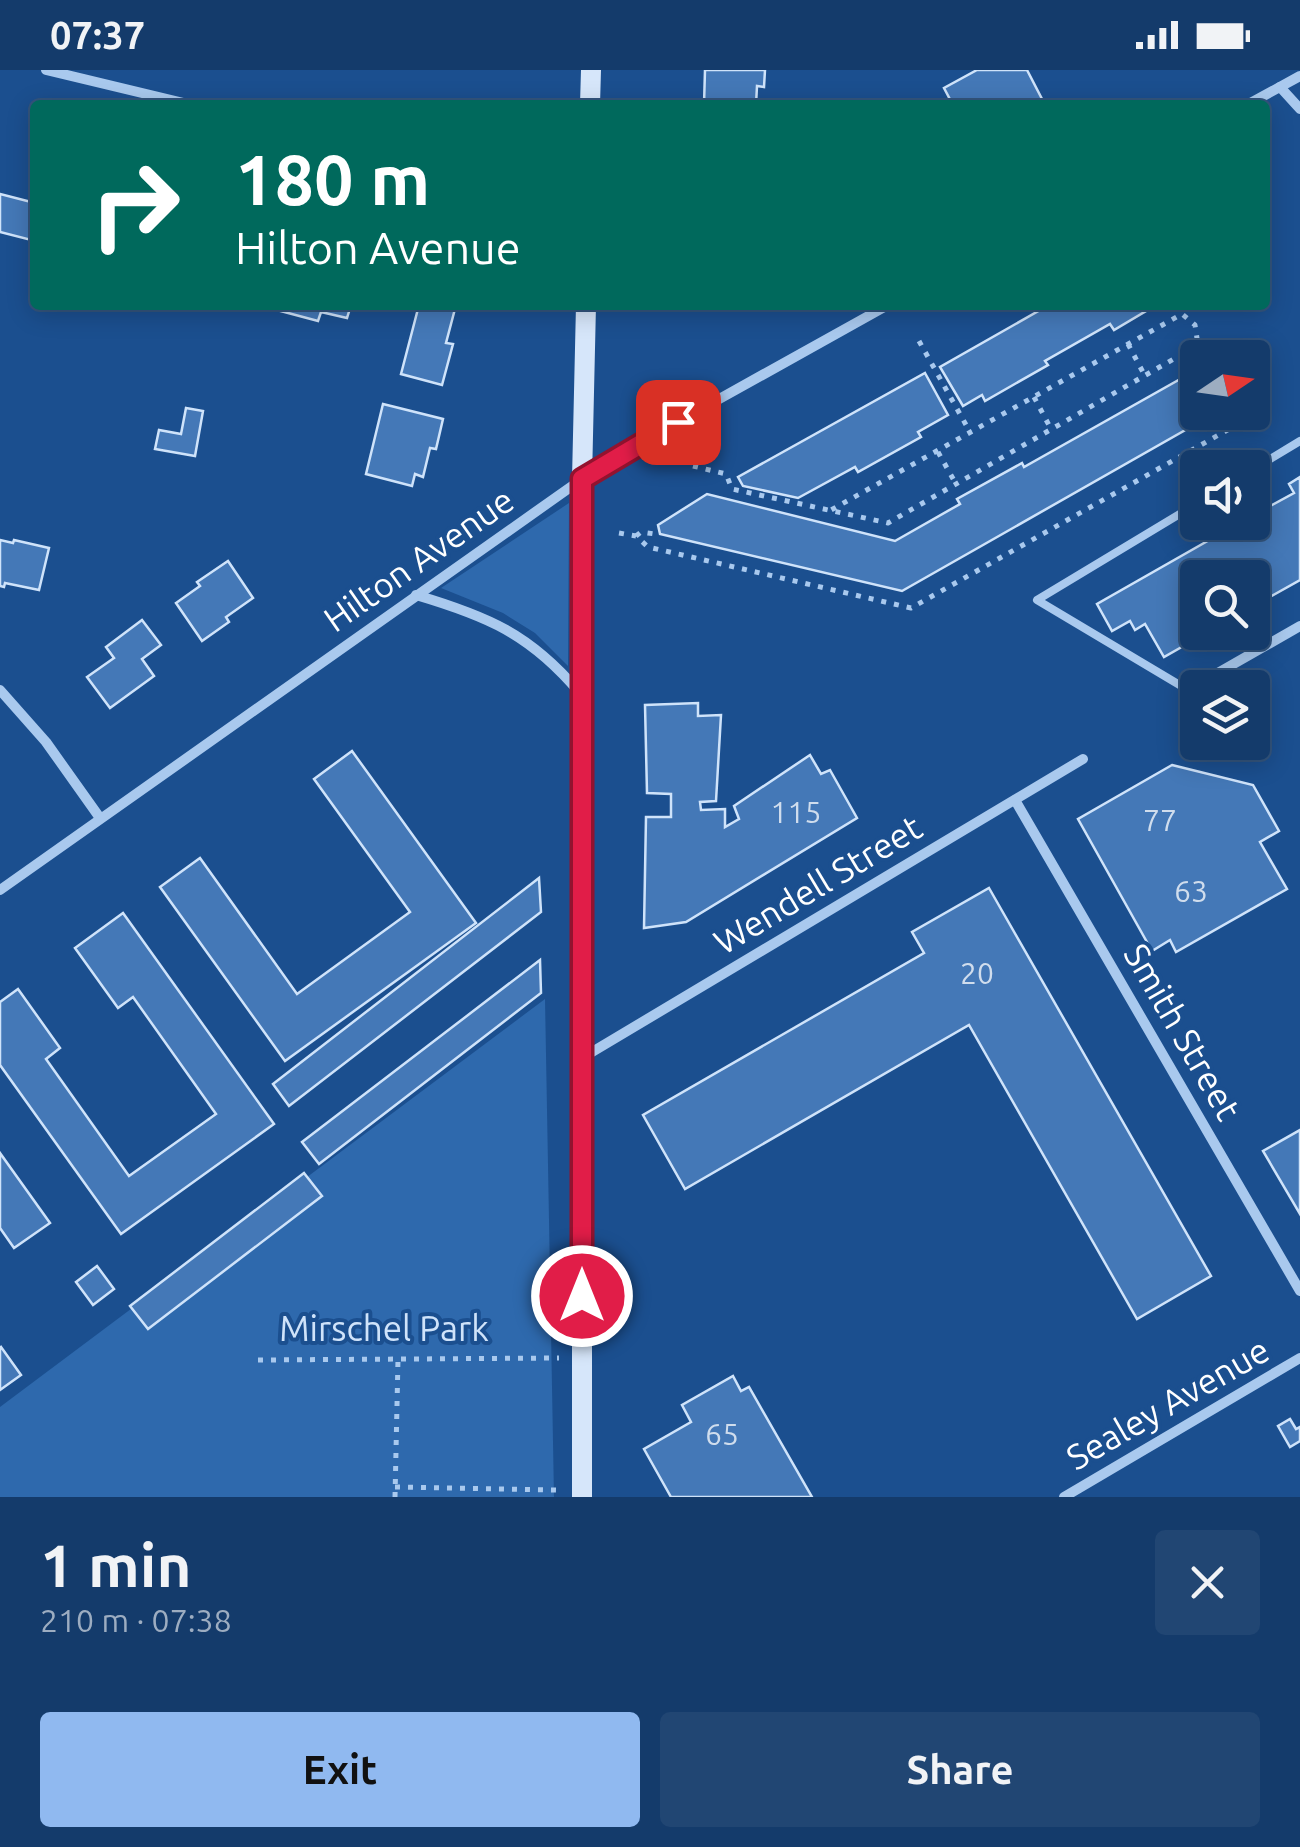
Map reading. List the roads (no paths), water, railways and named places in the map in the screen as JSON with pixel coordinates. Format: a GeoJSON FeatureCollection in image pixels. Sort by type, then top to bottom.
{"type":"FeatureCollection","features":[{"type":"Feature","properties":{"kind":"street"},"geometry":{"type":"LineString","coordinates":[[46,70],[171,100]]}},
{"type":"Feature","properties":{"kind":"street"},"geometry":{"type":"LineString","coordinates":[[590,100],[591,70]]}},
{"type":"Feature","properties":{"kind":"street"},"geometry":{"type":"LineString","coordinates":[[1256,100],[1300,76]]}},
{"type":"Feature","properties":{"kind":"street"},"geometry":{"type":"LineString","coordinates":[[1280,87],[1300,109]]}},
{"type":"Feature","properties":{"kind":"street"},"geometry":{"type":"LineString","coordinates":[[582,1494],[582,479],[586,310]]}},
{"type":"Feature","properties":{"kind":"street","name":"Hilton Avenue"},"geometry":{"type":"LineString","coordinates":[[0,890],[582,479],[879,310]]}},
{"type":"Feature","properties":{"kind":"street"},"geometry":{"type":"LineString","coordinates":[[416,595],[476,614],[518,635],[562,672],[582,695]]}},
{"type":"Feature","properties":{"kind":"street"},"geometry":{"type":"LineString","coordinates":[[1223,670],[1300,626]]}},
{"type":"Feature","properties":{"kind":"street"},"geometry":{"type":"LineString","coordinates":[[0,690],[46,742],[100,818]]}},
{"type":"Feature","properties":{"kind":"street","name":"Wendell Street"},"geometry":{"type":"LineString","coordinates":[[582,1058],[1083,759]]}},
{"type":"Feature","properties":{"kind":"street","name":"Smith Street"},"geometry":{"type":"LineString","coordinates":[[1016,800],[1300,1291]]}},
{"type":"Feature","properties":{"kind":"street","name":"Sealey Avenue"},"geometry":{"type":"LineString","coordinates":[[1064,1497],[1300,1358]]}},
{"type":"Feature","properties":{"kind":"lane"},"geometry":{"type":"LineString","coordinates":[[1270,459],[1300,441]]}},
{"type":"Feature","properties":{"kind":"lane"},"geometry":{"type":"LineString","coordinates":[[1180,514],[1037,600],[1180,685]]}},
{"type":"Feature","properties":{"kind":"park label","name":"Mirschel Park"},"geometry":{"type":"Point","coordinates":[384,1329]}}]}
